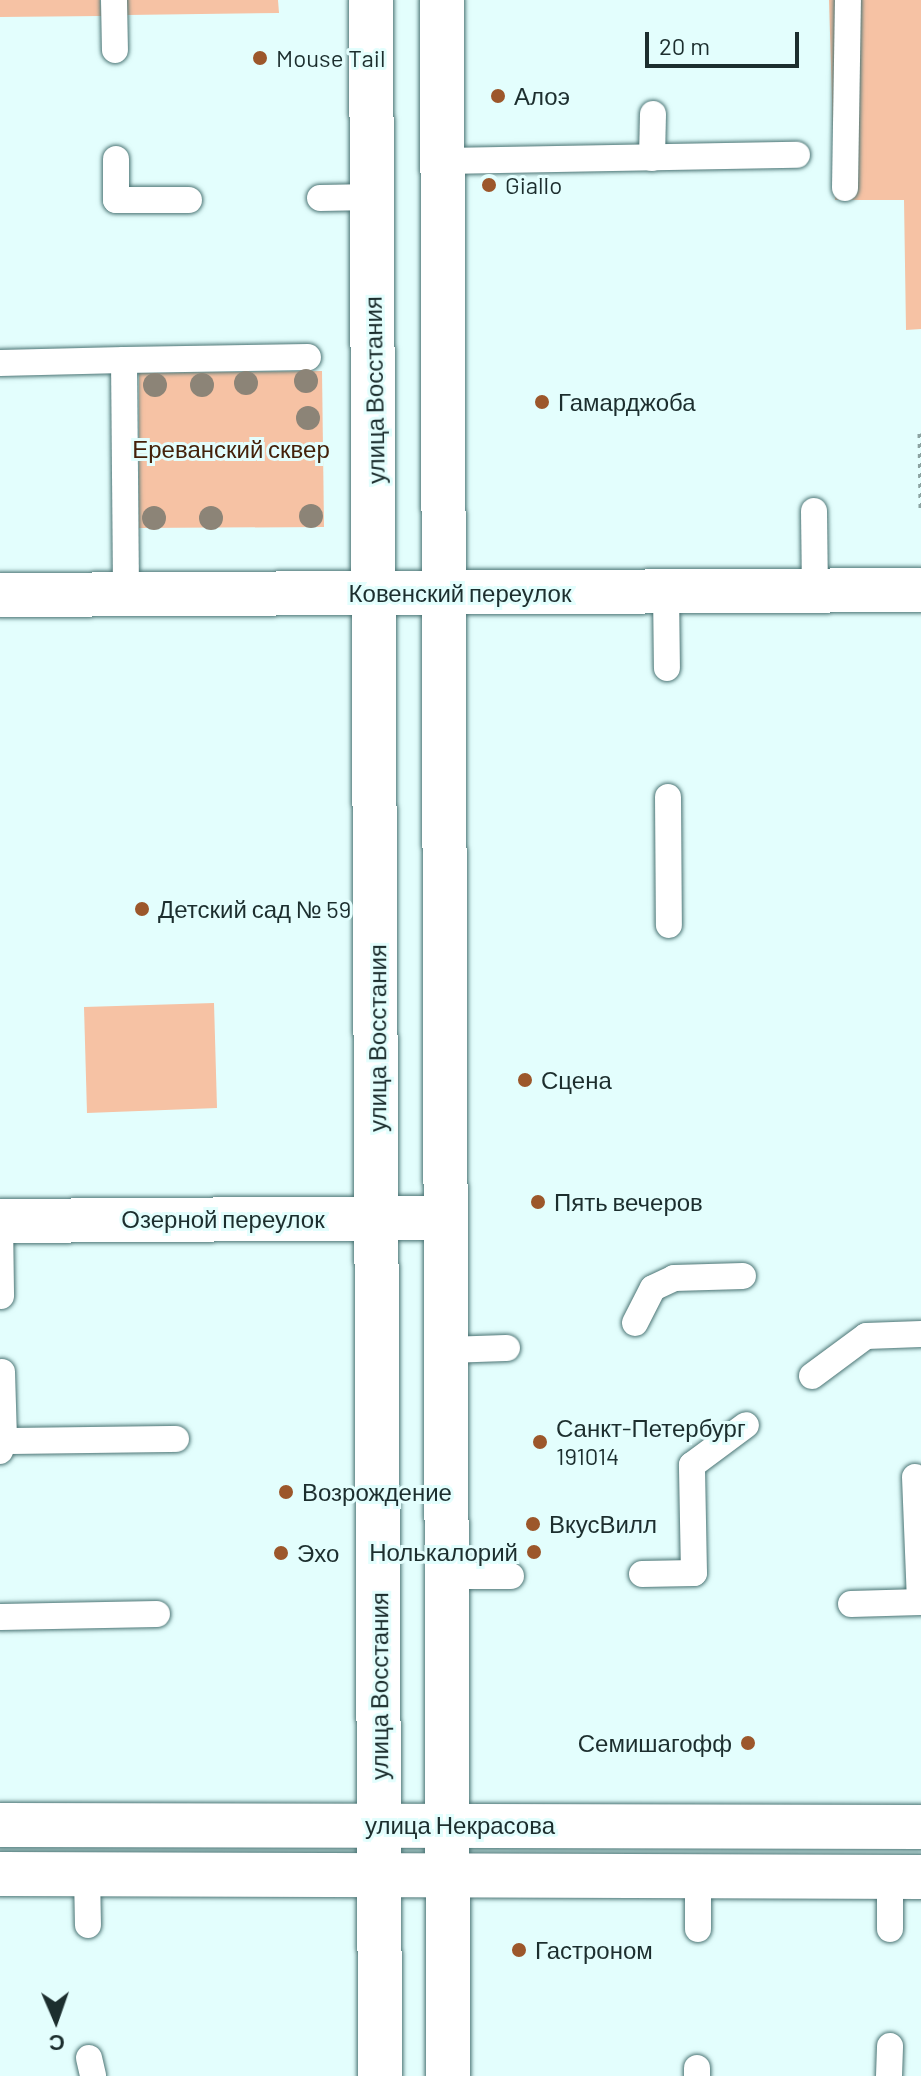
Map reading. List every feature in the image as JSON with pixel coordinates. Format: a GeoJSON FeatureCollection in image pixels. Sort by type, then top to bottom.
{"type":"FeatureCollection","features":[{"type":"Feature","properties":{"kind":"street","name":"улица Восстания"},"geometry":{"type":"LineString","coordinates":[[371,0],[376,593],[380,2076]]}},
{"type":"Feature","properties":{"kind":"street"},"geometry":{"type":"LineString","coordinates":[[442,0],[448,2076]]}},
{"type":"Feature","properties":{"kind":"street","name":"Ковенский переулок"},"geometry":{"type":"LineString","coordinates":[[0,595],[921,590]]}},
{"type":"Feature","properties":{"kind":"street","name":"Озерной переулок"},"geometry":{"type":"LineString","coordinates":[[0,1221],[446,1218]]}},
{"type":"Feature","properties":{"kind":"street","name":"улица Некрасова"},"geometry":{"type":"LineString","coordinates":[[0,1825],[921,1827]]}},
{"type":"Feature","properties":{"kind":"street"},"geometry":{"type":"LineString","coordinates":[[0,1874],[906,1877]]}},
{"type":"Feature","properties":{"kind":"lane"},"geometry":{"type":"LineString","coordinates":[[114,0],[115,50]]}},
{"type":"Feature","properties":{"kind":"lane"},"geometry":{"type":"LineString","coordinates":[[845,188],[848,0]]}},
{"type":"Feature","properties":{"kind":"lane"},"geometry":{"type":"LineString","coordinates":[[652,158],[653,114]]}},
{"type":"Feature","properties":{"kind":"lane"},"geometry":{"type":"LineString","coordinates":[[443,161],[797,155]]}},
{"type":"Feature","properties":{"kind":"lane"},"geometry":{"type":"LineString","coordinates":[[116,159],[116,200],[189,200]]}},
{"type":"Feature","properties":{"kind":"lane"},"geometry":{"type":"LineString","coordinates":[[320,198],[373,197]]}},
{"type":"Feature","properties":{"kind":"lane"},"geometry":{"type":"LineString","coordinates":[[0,363],[308,357]]}},
{"type":"Feature","properties":{"kind":"lane"},"geometry":{"type":"LineString","coordinates":[[124,360],[126,594]]}},
{"type":"Feature","properties":{"kind":"lane"},"geometry":{"type":"LineString","coordinates":[[814,511],[815,591]]}},
{"type":"Feature","properties":{"kind":"lane"},"geometry":{"type":"LineString","coordinates":[[666,591],[667,668]]}},
{"type":"Feature","properties":{"kind":"lane"},"geometry":{"type":"LineString","coordinates":[[668,797],[669,925]]}},
{"type":"Feature","properties":{"kind":"lane"},"geometry":{"type":"LineString","coordinates":[[0,1221],[1,1296]]}},
{"type":"Feature","properties":{"kind":"lane"},"geometry":{"type":"LineString","coordinates":[[635,1323],[653,1288],[674,1278],[743,1276]]}},
{"type":"Feature","properties":{"kind":"lane"},"geometry":{"type":"LineString","coordinates":[[812,1376],[866,1336],[921,1334]]}},
{"type":"Feature","properties":{"kind":"lane"},"geometry":{"type":"LineString","coordinates":[[446,1350],[507,1348]]}},
{"type":"Feature","properties":{"kind":"lane"},"geometry":{"type":"LineString","coordinates":[[2,1372],[2,1446],[176,1439]]}},
{"type":"Feature","properties":{"kind":"lane"},"geometry":{"type":"LineString","coordinates":[[642,1574],[694,1573],[692,1465],[746,1425]]}},
{"type":"Feature","properties":{"kind":"lane"},"geometry":{"type":"LineString","coordinates":[[851,1604],[920,1602],[917,1489]]}},
{"type":"Feature","properties":{"kind":"lane"},"geometry":{"type":"LineString","coordinates":[[446,1576],[511,1576]]}},
{"type":"Feature","properties":{"kind":"lane"},"geometry":{"type":"LineString","coordinates":[[0,1617],[157,1614]]}},
{"type":"Feature","properties":{"kind":"lane"},"geometry":{"type":"LineString","coordinates":[[87,1874],[88,1925]]}},
{"type":"Feature","properties":{"kind":"lane"},"geometry":{"type":"LineString","coordinates":[[698,1877],[698,1929]]}},
{"type":"Feature","properties":{"kind":"lane"},"geometry":{"type":"LineString","coordinates":[[890,1929],[906,1877]]}},
{"type":"Feature","properties":{"kind":"lane"},"geometry":{"type":"LineString","coordinates":[[889,2076],[890,2046]]}},
{"type":"Feature","properties":{"kind":"path"},"geometry":{"type":"LineString","coordinates":[[920,433],[921,509]]}},
{"type":"Feature","properties":{"kind":"green space"},"geometry":{"type":"Polygon","coordinates":[[[0,0],[100,0],[101,16],[0,17],[0,0]]]}},
{"type":"Feature","properties":{"kind":"green space"},"geometry":{"type":"Polygon","coordinates":[[[127,0],[278,0],[279,13],[127,15],[127,0]]]}},
{"type":"Feature","properties":{"kind":"green space"},"geometry":{"type":"Polygon","coordinates":[[[829,0],[921,0],[921,329],[906,330],[904,200],[835,200],[829,0]]]}},
{"type":"Feature","properties":{"kind":"green space","name":"Ереванский сквер"},"geometry":{"type":"Polygon","coordinates":[[[322,371],[324,527],[139,528],[139,373],[322,371]]]}},
{"type":"Feature","properties":{"kind":"green space"},"geometry":{"type":"Polygon","coordinates":[[[214,1003],[217,1108],[87,1113],[84,1007],[214,1003]]]}},
{"type":"Feature","properties":{"kind":"place","name":"Mouse Tail"},"geometry":{"type":"Point","coordinates":[260,58]}},
{"type":"Feature","properties":{"kind":"place","name":"Алоэ"},"geometry":{"type":"Point","coordinates":[498,96]}},
{"type":"Feature","properties":{"kind":"place","name":"Giallo"},"geometry":{"type":"Point","coordinates":[489,185]}},
{"type":"Feature","properties":{"kind":"place","name":"Гамарджоба"},"geometry":{"type":"Point","coordinates":[542,402]}},
{"type":"Feature","properties":{"kind":"place","name":"Детский сад № 59"},"geometry":{"type":"Point","coordinates":[142,909]}},
{"type":"Feature","properties":{"kind":"place","name":"Сцена"},"geometry":{"type":"Point","coordinates":[525,1080]}},
{"type":"Feature","properties":{"kind":"place","name":"Пять вечеров"},"geometry":{"type":"Point","coordinates":[538,1202]}},
{"type":"Feature","properties":{"kind":"place","name":"Санкт-Петербург 191014"},"geometry":{"type":"Point","coordinates":[540,1442]}},
{"type":"Feature","properties":{"kind":"place","name":"Возрождение"},"geometry":{"type":"Point","coordinates":[286,1492]}},
{"type":"Feature","properties":{"kind":"place","name":"ВкусВилл"},"geometry":{"type":"Point","coordinates":[533,1524]}},
{"type":"Feature","properties":{"kind":"place","name":"Нолькалорий"},"geometry":{"type":"Point","coordinates":[534,1552]}},
{"type":"Feature","properties":{"kind":"place","name":"Эхо"},"geometry":{"type":"Point","coordinates":[281,1553]}},
{"type":"Feature","properties":{"kind":"place","name":"Семишагофф"},"geometry":{"type":"Point","coordinates":[748,1743]}},
{"type":"Feature","properties":{"kind":"place","name":"Гастроном"},"geometry":{"type":"Point","coordinates":[519,1950]}}]}
